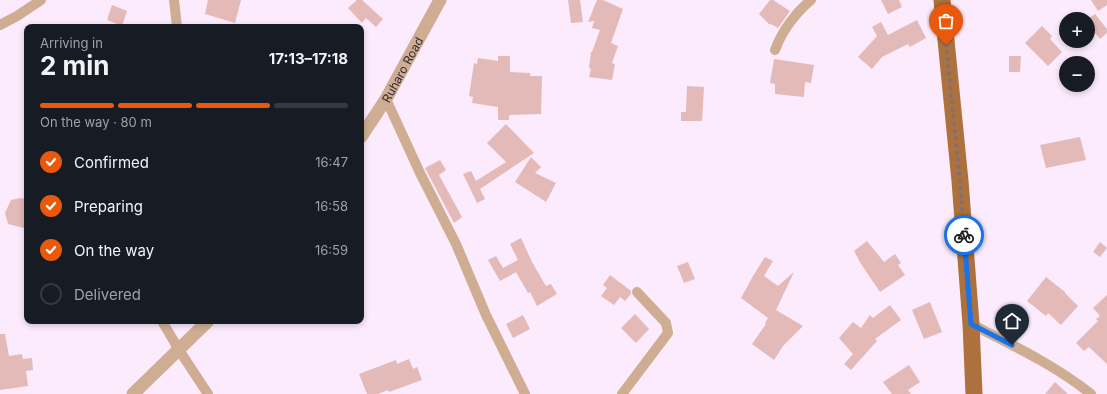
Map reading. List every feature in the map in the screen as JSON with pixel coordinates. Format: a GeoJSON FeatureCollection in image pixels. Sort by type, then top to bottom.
{"type":"FeatureCollection","features":[{"type":"Feature","properties":{"kind":"main road"},"geometry":{"type":"LineString","coordinates":[[942,0],[960,181],[971,324],[974,394]]}},
{"type":"Feature","properties":{"kind":"street"},"geometry":{"type":"LineString","coordinates":[[0,25],[29,9],[41,0]]}},
{"type":"Feature","properties":{"kind":"street"},"geometry":{"type":"LineString","coordinates":[[174,0],[177,24]]}},
{"type":"Feature","properties":{"kind":"street","name":"Ruharo Road"},"geometry":{"type":"LineString","coordinates":[[364,132],[386,99],[440,0]]}},
{"type":"Feature","properties":{"kind":"street"},"geometry":{"type":"LineString","coordinates":[[775,50],[779,39],[793,20],[803,7],[812,0]]}},
{"type":"Feature","properties":{"kind":"street"},"geometry":{"type":"LineString","coordinates":[[386,99],[420,173],[456,244],[486,315],[525,394]]}},
{"type":"Feature","properties":{"kind":"street"},"geometry":{"type":"LineString","coordinates":[[622,394],[668,333],[666,323],[637,292]]}},
{"type":"Feature","properties":{"kind":"street"},"geometry":{"type":"LineString","coordinates":[[164,324],[208,394]]}},
{"type":"Feature","properties":{"kind":"street"},"geometry":{"type":"LineString","coordinates":[[134,394],[205,324]]}},
{"type":"Feature","properties":{"kind":"street"},"geometry":{"type":"LineString","coordinates":[[971,324],[1026,352],[1075,382],[1091,394]]}},
{"type":"Feature","properties":{"kind":"building"},"geometry":{"type":"Polygon","coordinates":[[[208,0],[241,0],[235,23],[205,14],[208,0]]]}},
{"type":"Feature","properties":{"kind":"building"},"geometry":{"type":"Polygon","coordinates":[[[357,0],[362,0],[383,19],[376,27],[366,18],[362,23],[348,8],[357,0]]]}},
{"type":"Feature","properties":{"kind":"building"},"geometry":{"type":"Polygon","coordinates":[[[568,0],[580,0],[583,22],[571,23],[568,0]]]}},
{"type":"Feature","properties":{"kind":"building"},"geometry":{"type":"Polygon","coordinates":[[[597,0],[603,0],[623,9],[611,43],[618,46],[612,63],[615,64],[612,80],[589,77],[591,69],[589,68],[591,52],[600,30],[592,28],[594,21],[588,22],[597,0]]]}},
{"type":"Feature","properties":{"kind":"building"},"geometry":{"type":"Polygon","coordinates":[[[770,0],[773,0],[790,11],[778,28],[769,24],[759,14],[770,0]]]}},
{"type":"Feature","properties":{"kind":"building"},"geometry":{"type":"Polygon","coordinates":[[[881,0],[899,0],[902,7],[888,14],[881,0]]]}},
{"type":"Feature","properties":{"kind":"building"},"geometry":{"type":"Polygon","coordinates":[[[1091,0],[1107,0],[1107,5],[1098,11],[1091,0]]]}},
{"type":"Feature","properties":{"kind":"building"},"geometry":{"type":"Polygon","coordinates":[[[112,5],[127,11],[123,24],[117,24],[107,20],[112,5]]]}},
{"type":"Feature","properties":{"kind":"building"},"geometry":{"type":"Polygon","coordinates":[[[1095,14],[1107,29],[1107,33],[1100,39],[1095,33],[1095,14]]]}},
{"type":"Feature","properties":{"kind":"building"},"geometry":{"type":"Polygon","coordinates":[[[917,20],[926,38],[910,47],[908,44],[882,57],[872,69],[858,57],[877,36],[872,27],[881,22],[888,35],[917,20]]]}},
{"type":"Feature","properties":{"kind":"building"},"geometry":{"type":"Polygon","coordinates":[[[1042,26],[1052,36],[1050,39],[1062,52],[1048,66],[1025,43],[1042,26]]]}},
{"type":"Feature","properties":{"kind":"building"},"geometry":{"type":"Polygon","coordinates":[[[498,56],[510,56],[510,72],[530,73],[530,76],[542,76],[541,114],[509,115],[509,120],[498,120],[498,107],[472,103],[473,97],[469,96],[474,63],[477,64],[478,58],[498,61],[498,56]]]}},
{"type":"Feature","properties":{"kind":"building"},"geometry":{"type":"Polygon","coordinates":[[[1009,56],[1021,56],[1020,72],[1009,72],[1009,56]]]}},
{"type":"Feature","properties":{"kind":"building"},"geometry":{"type":"Polygon","coordinates":[[[774,59],[814,65],[811,83],[805,82],[804,97],[775,94],[775,84],[770,83],[774,59]]]}},
{"type":"Feature","properties":{"kind":"building"},"geometry":{"type":"Polygon","coordinates":[[[687,86],[704,87],[702,121],[681,121],[681,112],[686,112],[687,86]]]}},
{"type":"Feature","properties":{"kind":"building"},"geometry":{"type":"Polygon","coordinates":[[[506,124],[534,153],[480,189],[485,199],[477,203],[463,174],[471,171],[476,181],[506,162],[487,143],[506,124]]]}},
{"type":"Feature","properties":{"kind":"building"},"geometry":{"type":"Polygon","coordinates":[[[1080,137],[1086,160],[1046,168],[1040,145],[1080,137]]]}},
{"type":"Feature","properties":{"kind":"building"},"geometry":{"type":"Polygon","coordinates":[[[531,157],[541,167],[535,173],[556,183],[546,202],[515,182],[531,157]]]}},
{"type":"Feature","properties":{"kind":"building"},"geometry":{"type":"Polygon","coordinates":[[[440,160],[446,170],[439,175],[462,217],[454,223],[425,168],[440,160]]]}},
{"type":"Feature","properties":{"kind":"building"},"geometry":{"type":"Polygon","coordinates":[[[24,199],[24,228],[8,224],[5,213],[11,200],[24,199]]]}},
{"type":"Feature","properties":{"kind":"building"},"geometry":{"type":"Polygon","coordinates":[[[521,238],[532,262],[546,286],[551,284],[557,294],[537,306],[530,292],[528,293],[516,272],[500,281],[488,260],[496,256],[503,268],[518,260],[510,244],[521,238]]]}},
{"type":"Feature","properties":{"kind":"building"},"geometry":{"type":"Polygon","coordinates":[[[867,241],[884,262],[895,254],[901,263],[898,265],[905,275],[880,292],[854,251],[867,241]]]}},
{"type":"Feature","properties":{"kind":"building"},"geometry":{"type":"Polygon","coordinates":[[[1100,242],[1107,248],[1100,257],[1093,252],[1100,242]]]}},
{"type":"Feature","properties":{"kind":"building"},"geometry":{"type":"Polygon","coordinates":[[[765,257],[773,261],[764,276],[778,286],[794,272],[776,310],[803,326],[783,346],[774,360],[752,344],[766,324],[765,323],[768,318],[741,298],[765,257]]]}},
{"type":"Feature","properties":{"kind":"building"},"geometry":{"type":"Polygon","coordinates":[[[688,262],[695,279],[684,283],[677,266],[688,262]]]}},
{"type":"Feature","properties":{"kind":"building"},"geometry":{"type":"Polygon","coordinates":[[[610,275],[631,291],[631,294],[625,301],[620,297],[614,305],[601,296],[607,288],[603,285],[610,275]]]}},
{"type":"Feature","properties":{"kind":"building"},"geometry":{"type":"Polygon","coordinates":[[[1046,277],[1065,292],[1078,306],[1061,325],[1048,313],[1046,316],[1027,301],[1046,277]]]}},
{"type":"Feature","properties":{"kind":"building"},"geometry":{"type":"Polygon","coordinates":[[[1107,295],[1107,364],[1089,347],[1084,351],[1076,343],[1098,321],[1096,319],[1100,316],[1093,308],[1107,295]]]}},
{"type":"Feature","properties":{"kind":"building"},"geometry":{"type":"Polygon","coordinates":[[[930,302],[942,332],[924,339],[912,310],[930,302]]]}},
{"type":"Feature","properties":{"kind":"building"},"geometry":{"type":"Polygon","coordinates":[[[890,305],[901,320],[875,339],[877,341],[851,370],[844,364],[853,354],[839,338],[853,322],[861,328],[870,315],[873,318],[890,305]]]}},
{"type":"Feature","properties":{"kind":"building"},"geometry":{"type":"Polygon","coordinates":[[[635,314],[649,329],[636,343],[621,328],[635,314]]]}},
{"type":"Feature","properties":{"kind":"building"},"geometry":{"type":"Polygon","coordinates":[[[523,315],[530,329],[513,338],[506,324],[523,315]]]}},
{"type":"Feature","properties":{"kind":"building"},"geometry":{"type":"Polygon","coordinates":[[[0,334],[5,334],[9,356],[22,354],[23,359],[32,358],[33,370],[26,371],[28,386],[0,390],[0,334]]]}},
{"type":"Feature","properties":{"kind":"building"},"geometry":{"type":"Polygon","coordinates":[[[409,359],[413,369],[417,367],[422,380],[389,392],[388,390],[378,394],[367,394],[359,374],[396,360],[397,364],[409,359]]]}},
{"type":"Feature","properties":{"kind":"building"},"geometry":{"type":"Polygon","coordinates":[[[909,365],[920,382],[908,390],[911,394],[892,394],[883,382],[909,365]]]}},
{"type":"Feature","properties":{"kind":"building"},"geometry":{"type":"Polygon","coordinates":[[[1055,382],[1068,394],[1045,394],[1055,382]]]}},
{"type":"Feature","properties":{"kind":"way so far"},"geometry":{"type":"LineString","coordinates":[[946,45],[964,235]]}},
{"type":"Feature","properties":{"kind":"route"},"geometry":{"type":"LineString","coordinates":[[964,235],[971,324],[1012,345]]}}]}
